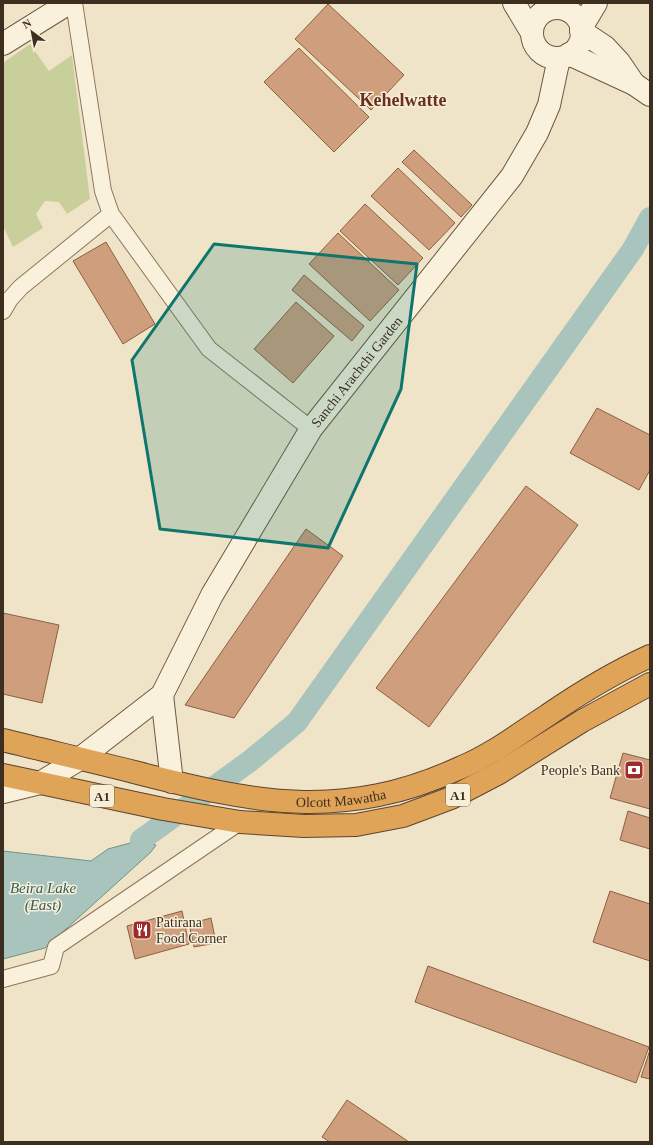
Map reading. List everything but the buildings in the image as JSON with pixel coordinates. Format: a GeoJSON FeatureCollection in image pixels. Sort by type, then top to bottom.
{"type":"FeatureCollection","features":[{"type":"Feature","properties":{"kind":"highway","name":"Olcott Mawatha"},"geometry":{"type":"LineString","coordinates":[[3,740],[193,788],[266,801],[310,803],[361,799],[394,792],[437,778],[464,767],[493,751],[578,695],[650,656]]}},
{"type":"Feature","properties":{"kind":"highway","name":"Olcott Mawatha"},"geometry":{"type":"LineString","coordinates":[[3,775],[163,809],[240,822],[329,827],[356,825],[402,816],[451,798],[499,773],[582,721],[650,684]]}},
{"type":"Feature","properties":{"kind":"street"},"geometry":{"type":"LineString","coordinates":[[3,44],[69,3]]}},
{"type":"Feature","properties":{"kind":"street"},"geometry":{"type":"LineString","coordinates":[[74,3],[104,191],[111,214],[209,349],[311,429]]}},
{"type":"Feature","properties":{"kind":"street"},"geometry":{"type":"LineString","coordinates":[[514,3],[532,33]]}},
{"type":"Feature","properties":{"kind":"street"},"geometry":{"type":"LineString","coordinates":[[564,56],[579,44],[581,30],[596,3]]}},
{"type":"Feature","properties":{"kind":"street"},"geometry":{"type":"LineString","coordinates":[[557,6],[573,14],[581,30],[605,47],[640,88],[564,56],[543,54],[533,41],[532,33],[538,18],[544,12],[557,6]]}},
{"type":"Feature","properties":{"kind":"street","name":"Sanchi Arachchi Garden"},"geometry":{"type":"LineString","coordinates":[[3,792],[40,783],[78,760],[162,695],[212,595],[311,429],[512,176],[537,133],[549,105],[564,56]]}},
{"type":"Feature","properties":{"kind":"street"},"geometry":{"type":"LineString","coordinates":[[3,311],[10,298],[21,287],[111,214]]}},
{"type":"Feature","properties":{"kind":"street"},"geometry":{"type":"LineString","coordinates":[[162,695],[172,782]]}},
{"type":"Feature","properties":{"kind":"street"},"geometry":{"type":"LineString","coordinates":[[3,979],[51,966],[56,947],[240,822]]}},
{"type":"Feature","properties":{"kind":"highlighted area"},"geometry":{"type":"Polygon","coordinates":[[[214,244],[417,264],[401,389],[328,548],[160,529],[132,360],[214,244]]]}},
{"type":"Feature","properties":{"kind":"green space"},"geometry":{"type":"Polygon","coordinates":[[[30,44],[49,71],[72,55],[90,199],[67,214],[59,202],[45,201],[36,214],[43,228],[13,247],[3,226],[3,63],[30,44]]]}},
{"type":"Feature","properties":{"kind":"water","name":"Beira Lake (East)"},"geometry":{"type":"Polygon","coordinates":[[[141,840],[156,845],[151,852],[45,948],[3,959],[3,851],[91,861],[108,849],[141,840]]]}},
{"type":"Feature","properties":{"kind":"waterway"},"geometry":{"type":"LineString","coordinates":[[141,840],[250,761],[297,722],[633,249],[650,218]]}},
{"type":"Feature","properties":{"kind":"place","name":"People's Bank"},"geometry":{"type":"Point","coordinates":[634,770]}},
{"type":"Feature","properties":{"kind":"place","name":"Patirana Food Corner"},"geometry":{"type":"Point","coordinates":[142,930]}},
{"type":"Feature","properties":{"kind":"district","name":"Kehelwatte"},"geometry":{"type":"Point","coordinates":[403,100]}}]}
